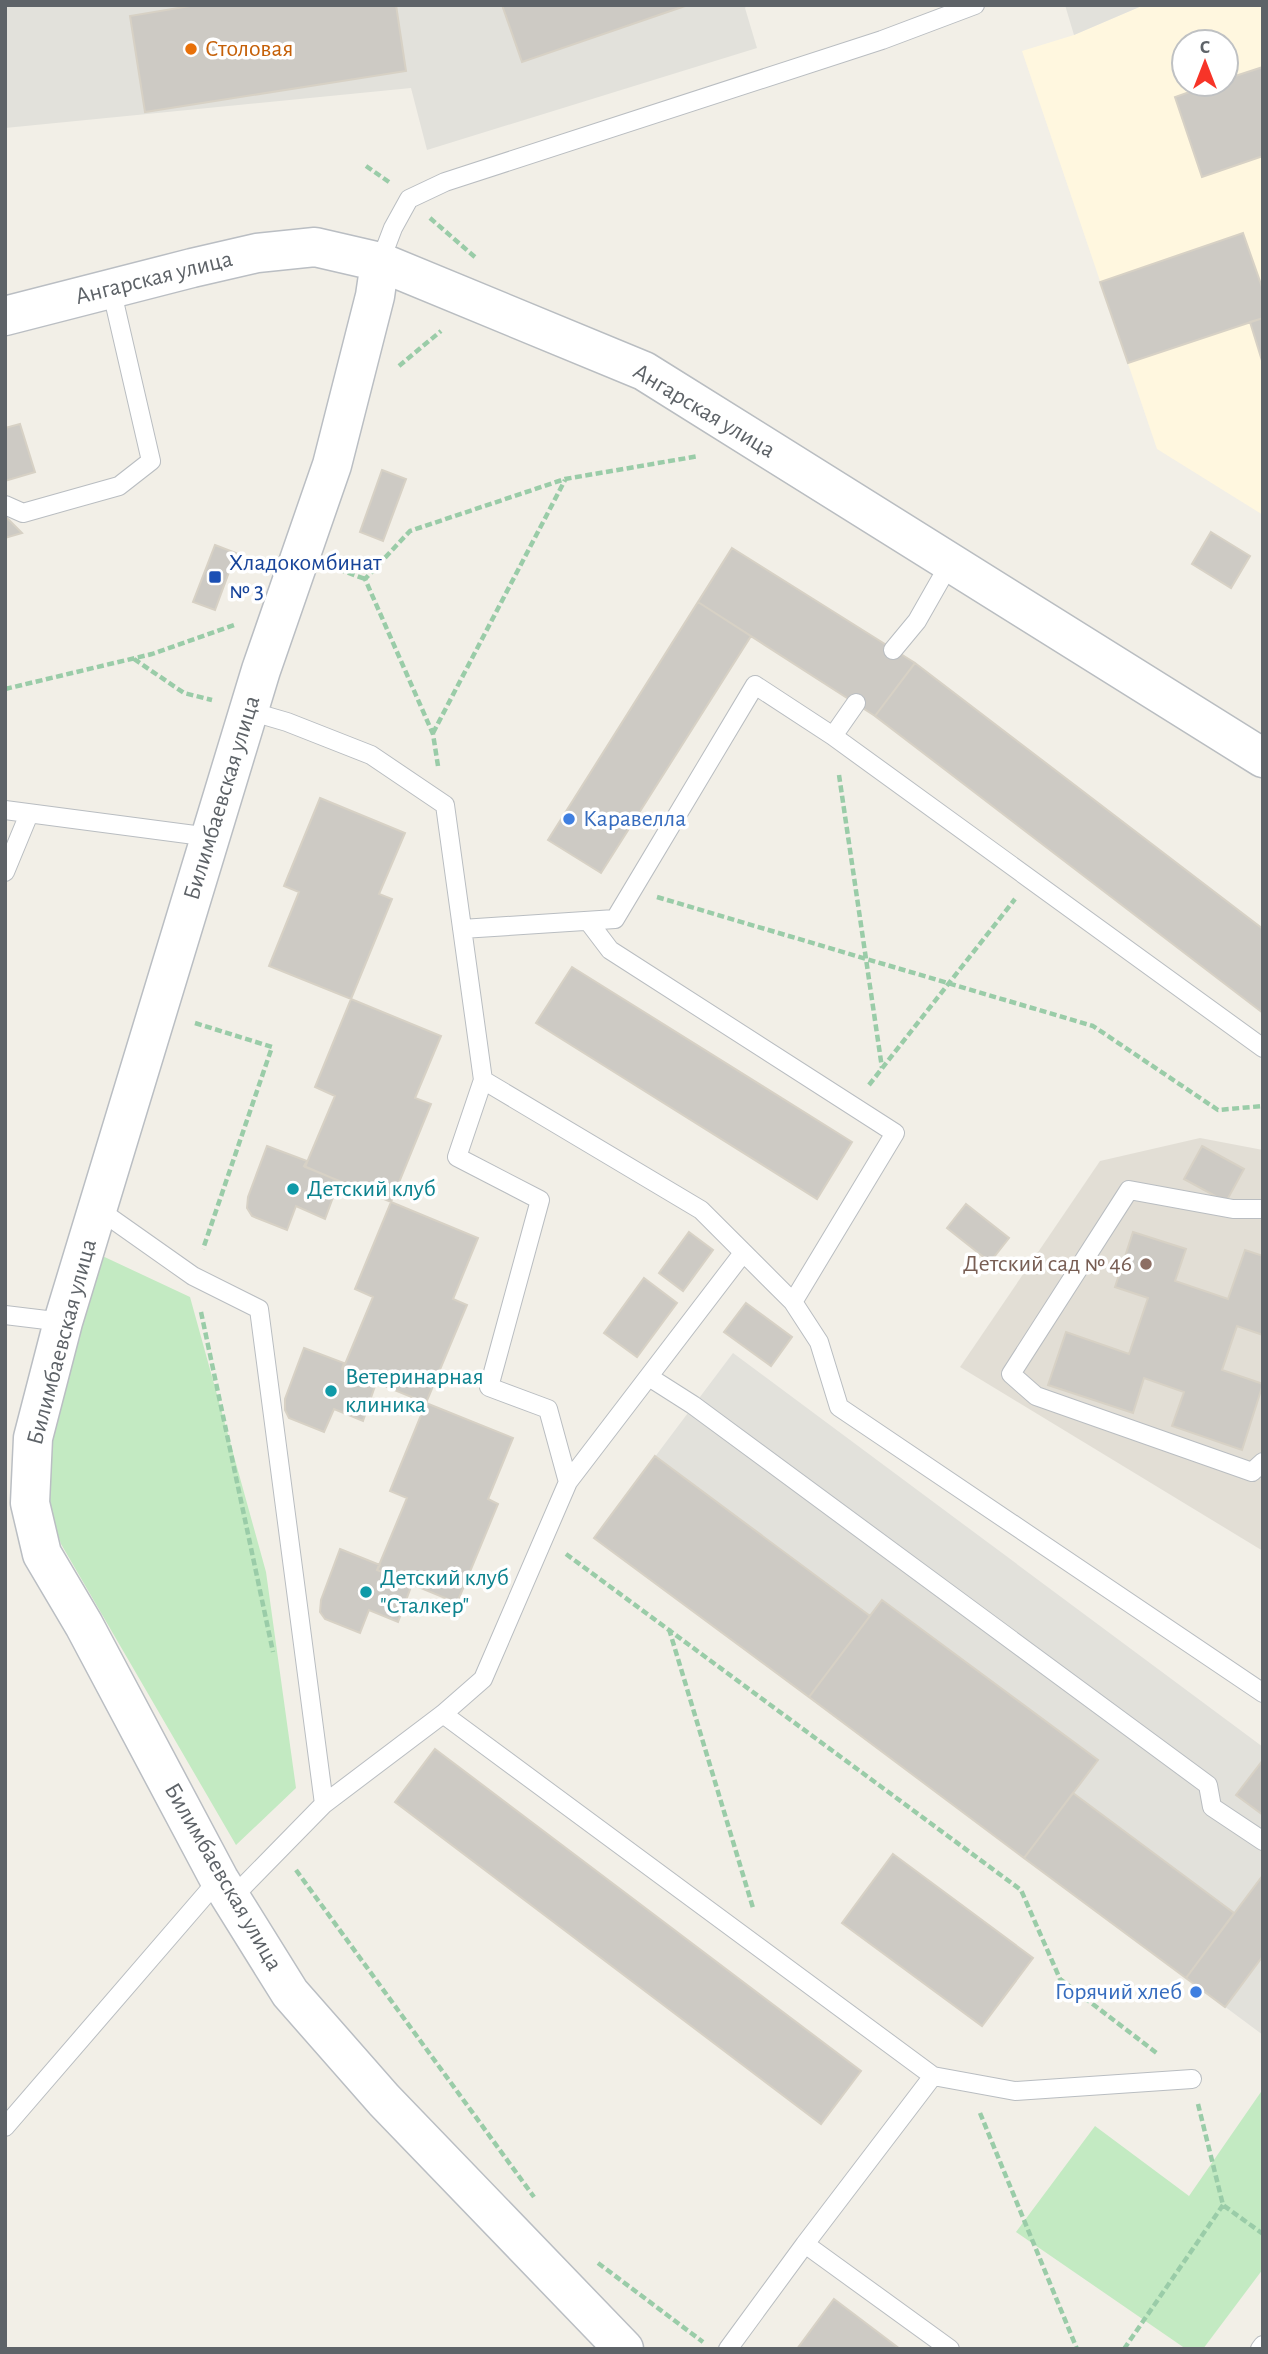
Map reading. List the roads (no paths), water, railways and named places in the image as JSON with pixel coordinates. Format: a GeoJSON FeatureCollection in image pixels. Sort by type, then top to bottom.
{"type":"FeatureCollection","features":[{"type":"Feature","properties":{"kind":"main road","name":"Ангарская улица"},"geometry":{"type":"LineString","coordinates":[[5,316],[257,253],[315,247],[380,262],[644,371],[1263,758]]}},
{"type":"Feature","properties":{"kind":"main road","name":"Билимбаевская улица"},"geometry":{"type":"LineString","coordinates":[[380,262],[375,296],[332,466],[248,710],[63,1322],[33,1438],[30,1503],[42,1553],[85,1625],[225,1889],[290,1993],[384,2100],[624,2349]]}},
{"type":"Feature","properties":{"kind":"lane"},"geometry":{"type":"LineString","coordinates":[[380,262],[393,228],[409,199],[445,182],[882,40],[975,5]]}},
{"type":"Feature","properties":{"kind":"lane"},"geometry":{"type":"LineString","coordinates":[[5,505],[23,513],[120,486],[151,461],[111,288]]}},
{"type":"Feature","properties":{"kind":"lane"},"geometry":{"type":"LineString","coordinates":[[893,650],[917,621],[950,562]]}},
{"type":"Feature","properties":{"kind":"lane"},"geometry":{"type":"LineString","coordinates":[[462,929],[615,919],[755,685],[833,736],[1263,1048]]}},
{"type":"Feature","properties":{"kind":"lane"},"geometry":{"type":"LineString","coordinates":[[833,736],[856,703]]}},
{"type":"Feature","properties":{"kind":"lane"},"geometry":{"type":"LineString","coordinates":[[248,710],[287,722],[371,755],[445,805],[483,1080],[457,1157],[541,1200],[489,1387],[548,1409],[568,1482]]}},
{"type":"Feature","properties":{"kind":"lane"},"geometry":{"type":"LineString","coordinates":[[5,810],[210,836]]}},
{"type":"Feature","properties":{"kind":"lane"},"geometry":{"type":"LineString","coordinates":[[5,872],[29,814]]}},
{"type":"Feature","properties":{"kind":"lane"},"geometry":{"type":"LineString","coordinates":[[588,921],[610,950],[895,1133],[793,1302]]}},
{"type":"Feature","properties":{"kind":"lane"},"geometry":{"type":"LineString","coordinates":[[483,1080],[701,1210],[793,1302],[819,1342],[839,1407],[1263,1693]]}},
{"type":"Feature","properties":{"kind":"lane"},"geometry":{"type":"LineString","coordinates":[[1263,1209],[1233,1209],[1129,1190],[1011,1374],[1036,1396],[1252,1472],[1263,1462]]}},
{"type":"Feature","properties":{"kind":"lane"},"geometry":{"type":"LineString","coordinates":[[98,1209],[193,1276],[259,1309],[324,1804]]}},
{"type":"Feature","properties":{"kind":"lane"},"geometry":{"type":"LineString","coordinates":[[5,2127],[225,1889],[280,1849],[324,1804],[443,1714],[483,1679],[568,1482],[743,1253]]}},
{"type":"Feature","properties":{"kind":"lane"},"geometry":{"type":"LineString","coordinates":[[5,1315],[63,1322]]}},
{"type":"Feature","properties":{"kind":"lane"},"geometry":{"type":"LineString","coordinates":[[649,1377],[693,1405],[1208,1784],[1212,1807],[1263,1841]]}},
{"type":"Feature","properties":{"kind":"lane"},"geometry":{"type":"LineString","coordinates":[[443,1714],[933,2076],[1015,2091],[1192,2079]]}},
{"type":"Feature","properties":{"kind":"lane"},"geometry":{"type":"LineString","coordinates":[[728,2349],[933,2076]]}},
{"type":"Feature","properties":{"kind":"lane"},"geometry":{"type":"LineString","coordinates":[[805,2244],[950,2349]]}},
{"type":"Feature","properties":{"kind":"place","name":"Столовая"},"geometry":{"type":"Point","coordinates":[191,49]}},
{"type":"Feature","properties":{"kind":"place","name":"Хладокомбинат № 3"},"geometry":{"type":"Point","coordinates":[215,577]}},
{"type":"Feature","properties":{"kind":"place","name":"Каравелла"},"geometry":{"type":"Point","coordinates":[569,819]}},
{"type":"Feature","properties":{"kind":"place","name":"Детский клуб"},"geometry":{"type":"Point","coordinates":[293,1189]}},
{"type":"Feature","properties":{"kind":"place","name":"Детский сад № 46"},"geometry":{"type":"Point","coordinates":[1146,1264]}},
{"type":"Feature","properties":{"kind":"place","name":"Ветеринарная клиника"},"geometry":{"type":"Point","coordinates":[331,1391]}},
{"type":"Feature","properties":{"kind":"place","name":"Детский клуб \"Сталкер\""},"geometry":{"type":"Point","coordinates":[366,1592]}},
{"type":"Feature","properties":{"kind":"place","name":"Горячий хлеб"},"geometry":{"type":"Point","coordinates":[1196,1992]}}]}
